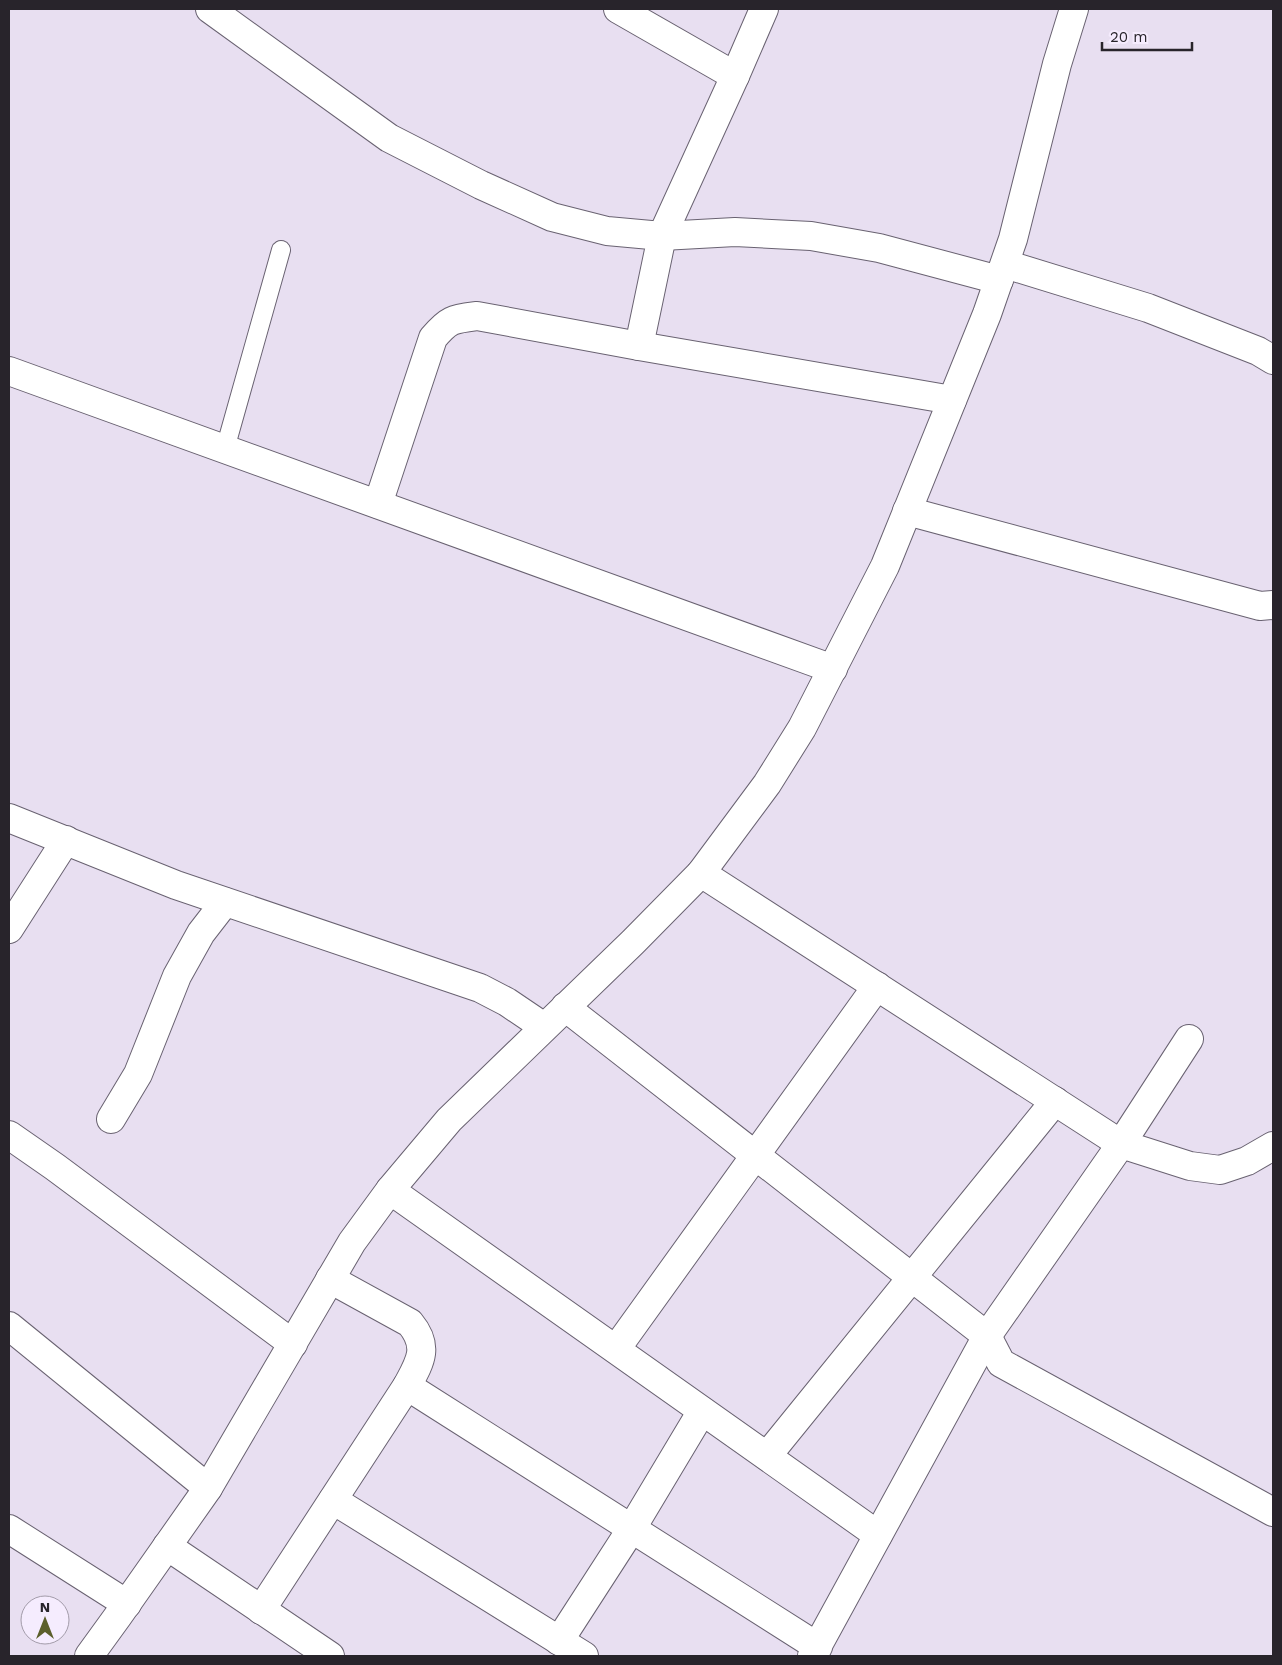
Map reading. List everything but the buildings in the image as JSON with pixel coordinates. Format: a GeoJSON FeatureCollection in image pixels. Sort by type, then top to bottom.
{"type":"FeatureCollection","features":[{"type":"Feature","properties":{"kind":"street"},"geometry":{"type":"LineString","coordinates":[[210,9],[389,138],[473,181],[552,217],[607,231],[662,236],[735,232],[811,236],[1002,272],[1148,308],[1258,351],[1273,360]]}},
{"type":"Feature","properties":{"kind":"street"},"geometry":{"type":"LineString","coordinates":[[618,9],[735,76]]}},
{"type":"Feature","properties":{"kind":"street"},"geometry":{"type":"LineString","coordinates":[[639,346],[662,236],[764,9]]}},
{"type":"Feature","properties":{"kind":"street"},"geometry":{"type":"LineString","coordinates":[[88,1656],[208,1488],[352,1242],[390,1190],[449,1120],[633,942],[701,873],[766,784],[802,728],[885,566],[1002,272],[1013,239],[1057,64],[1074,9]]}},
{"type":"Feature","properties":{"kind":"street"},"geometry":{"type":"LineString","coordinates":[[378,504],[433,338],[444,324],[457,319],[477,316],[952,400]]}},
{"type":"Feature","properties":{"kind":"street"},"geometry":{"type":"LineString","coordinates":[[9,371],[832,669]]}},
{"type":"Feature","properties":{"kind":"street"},"geometry":{"type":"LineString","coordinates":[[907,512],[1260,606],[1273,605]]}},
{"type":"Feature","properties":{"kind":"street"},"geometry":{"type":"LineString","coordinates":[[9,818],[176,885],[480,988],[507,1002],[544,1027]]}},
{"type":"Feature","properties":{"kind":"street"},"geometry":{"type":"LineString","coordinates":[[9,929],[66,840]]}},
{"type":"Feature","properties":{"kind":"street"},"geometry":{"type":"LineString","coordinates":[[701,873],[1122,1144],[1190,1166],[1220,1170],[1247,1161],[1273,1146]]}},
{"type":"Feature","properties":{"kind":"street"},"geometry":{"type":"LineString","coordinates":[[111,1119],[138,1074],[177,976],[201,933],[225,902]]}},
{"type":"Feature","properties":{"kind":"street"},"geometry":{"type":"LineString","coordinates":[[616,1349],[876,986]]}},
{"type":"Feature","properties":{"kind":"street"},"geometry":{"type":"LineString","coordinates":[[565,1008],[986,1336],[1001,1363],[1273,1512]]}},
{"type":"Feature","properties":{"kind":"street"},"geometry":{"type":"LineString","coordinates":[[407,1386],[632,1528],[815,1651],[986,1336],[1122,1144],[1189,1039]]}},
{"type":"Feature","properties":{"kind":"street"},"geometry":{"type":"LineString","coordinates":[[768,1456],[1055,1101]]}},
{"type":"Feature","properties":{"kind":"street"},"geometry":{"type":"LineString","coordinates":[[9,1135],[293,1344]]}},
{"type":"Feature","properties":{"kind":"street"},"geometry":{"type":"LineString","coordinates":[[390,1190],[878,1535]]}},
{"type":"Feature","properties":{"kind":"street"},"geometry":{"type":"LineString","coordinates":[[261,1610],[407,1386],[421,1360],[422,1350],[418,1332],[410,1323],[330,1279]]}},
{"type":"Feature","properties":{"kind":"street"},"geometry":{"type":"LineString","coordinates":[[9,1326],[208,1488]]}},
{"type":"Feature","properties":{"kind":"street"},"geometry":{"type":"LineString","coordinates":[[559,1641],[632,1528],[702,1410]]}},
{"type":"Feature","properties":{"kind":"street"},"geometry":{"type":"LineString","coordinates":[[333,1500],[584,1656]]}},
{"type":"Feature","properties":{"kind":"street"},"geometry":{"type":"LineString","coordinates":[[9,1529],[126,1604]]}},
{"type":"Feature","properties":{"kind":"street"},"geometry":{"type":"LineString","coordinates":[[167,1546],[330,1656]]}},
{"type":"Feature","properties":{"kind":"lane"},"geometry":{"type":"LineString","coordinates":[[225,449],[281,250]]}}]}
